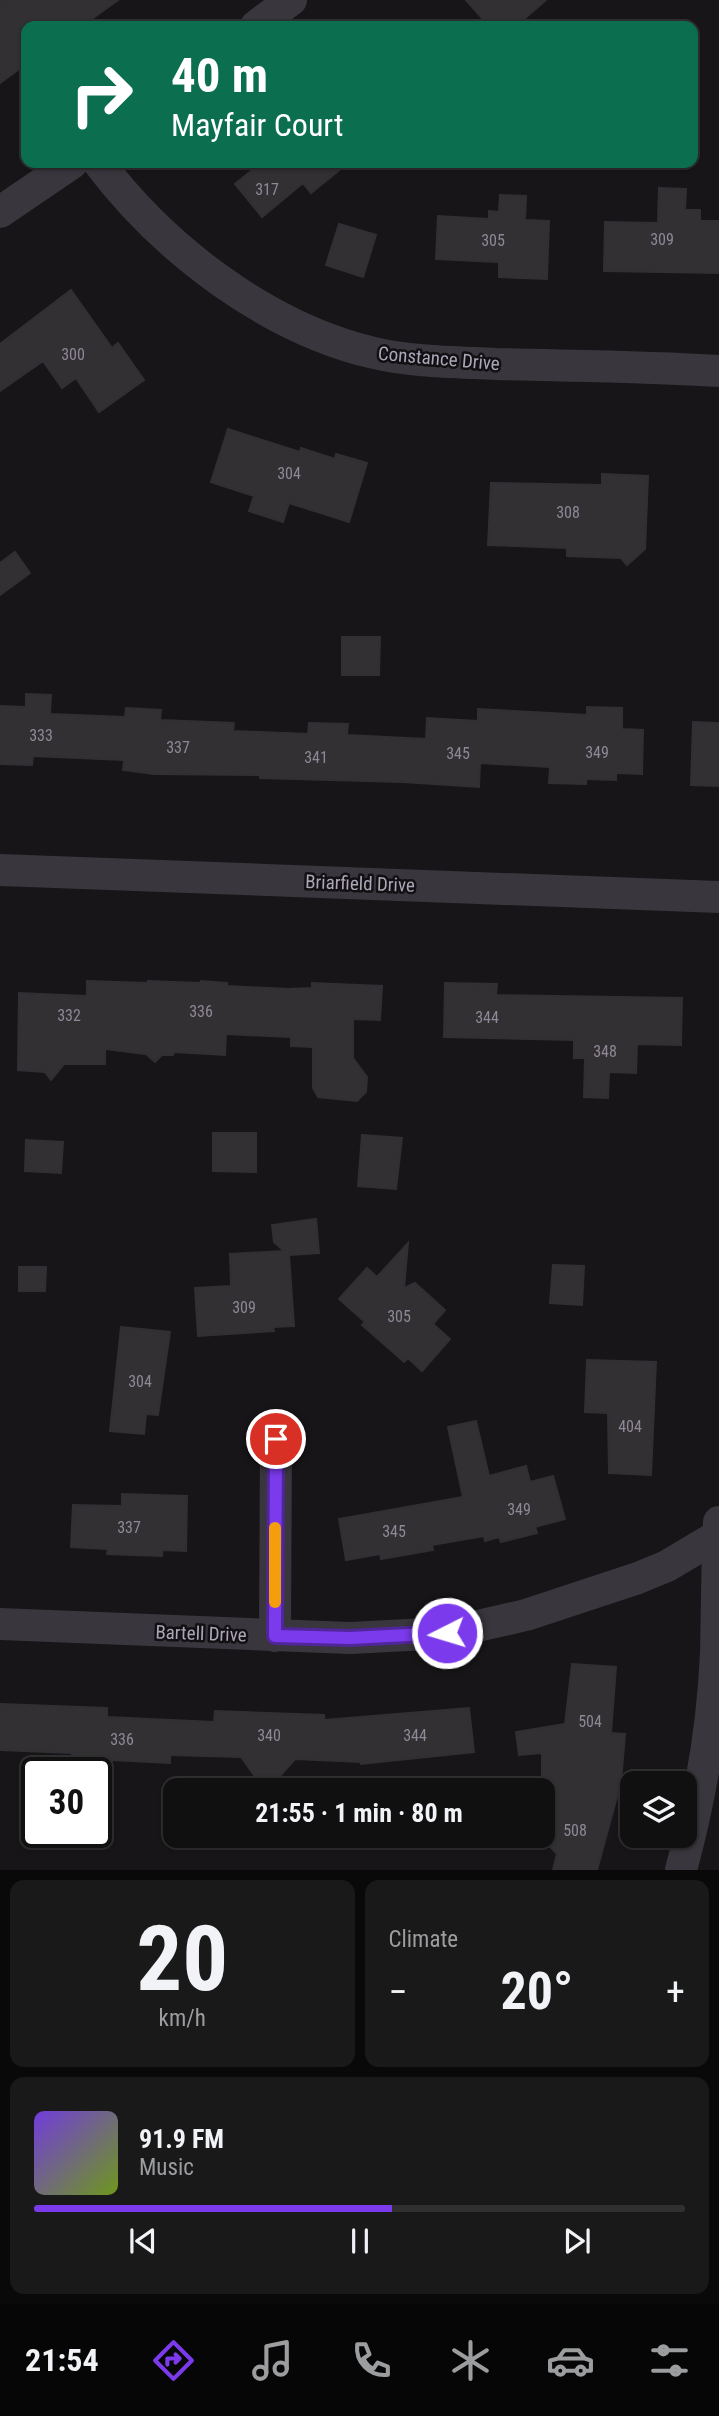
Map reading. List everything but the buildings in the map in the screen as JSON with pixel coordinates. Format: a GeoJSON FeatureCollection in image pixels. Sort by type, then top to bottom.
{"type":"FeatureCollection","features":[{"type":"Feature","properties":{"kind":"street"},"geometry":{"type":"LineString","coordinates":[[263,21],[291,0]]}},
{"type":"Feature","properties":{"kind":"street"},"geometry":{"type":"LineString","coordinates":[[0,212],[65,168]]}},
{"type":"Feature","properties":{"kind":"street","name":"Constance Drive"},"geometry":{"type":"LineString","coordinates":[[103,168],[134,207],[200,266],[226,285],[290,322],[338,343],[376,354],[460,362],[719,371]]}},
{"type":"Feature","properties":{"kind":"street","name":"Briarfield Drive"},"geometry":{"type":"LineString","coordinates":[[0,870],[719,897]]}},
{"type":"Feature","properties":{"kind":"street"},"geometry":{"type":"LineString","coordinates":[[275,1636],[276,1439]]}},
{"type":"Feature","properties":{"kind":"street"},"geometry":{"type":"LineString","coordinates":[[681,1870],[697,1801],[709,1725],[716,1652],[719,1522]]}},
{"type":"Feature","properties":{"kind":"street","name":"Bartell Drive"},"geometry":{"type":"LineString","coordinates":[[0,1624],[275,1636],[401,1637],[447,1633],[499,1621],[638,1578],[667,1566],[719,1535]]}},
{"type":"Feature","properties":{"kind":"slow traffic"},"geometry":{"type":"LineString","coordinates":[[275,1528],[275,1602]]}},
{"type":"Feature","properties":{"kind":"route"},"geometry":{"type":"LineString","coordinates":[[276,1439],[275,1636],[350,1638],[447,1633]]}}]}
